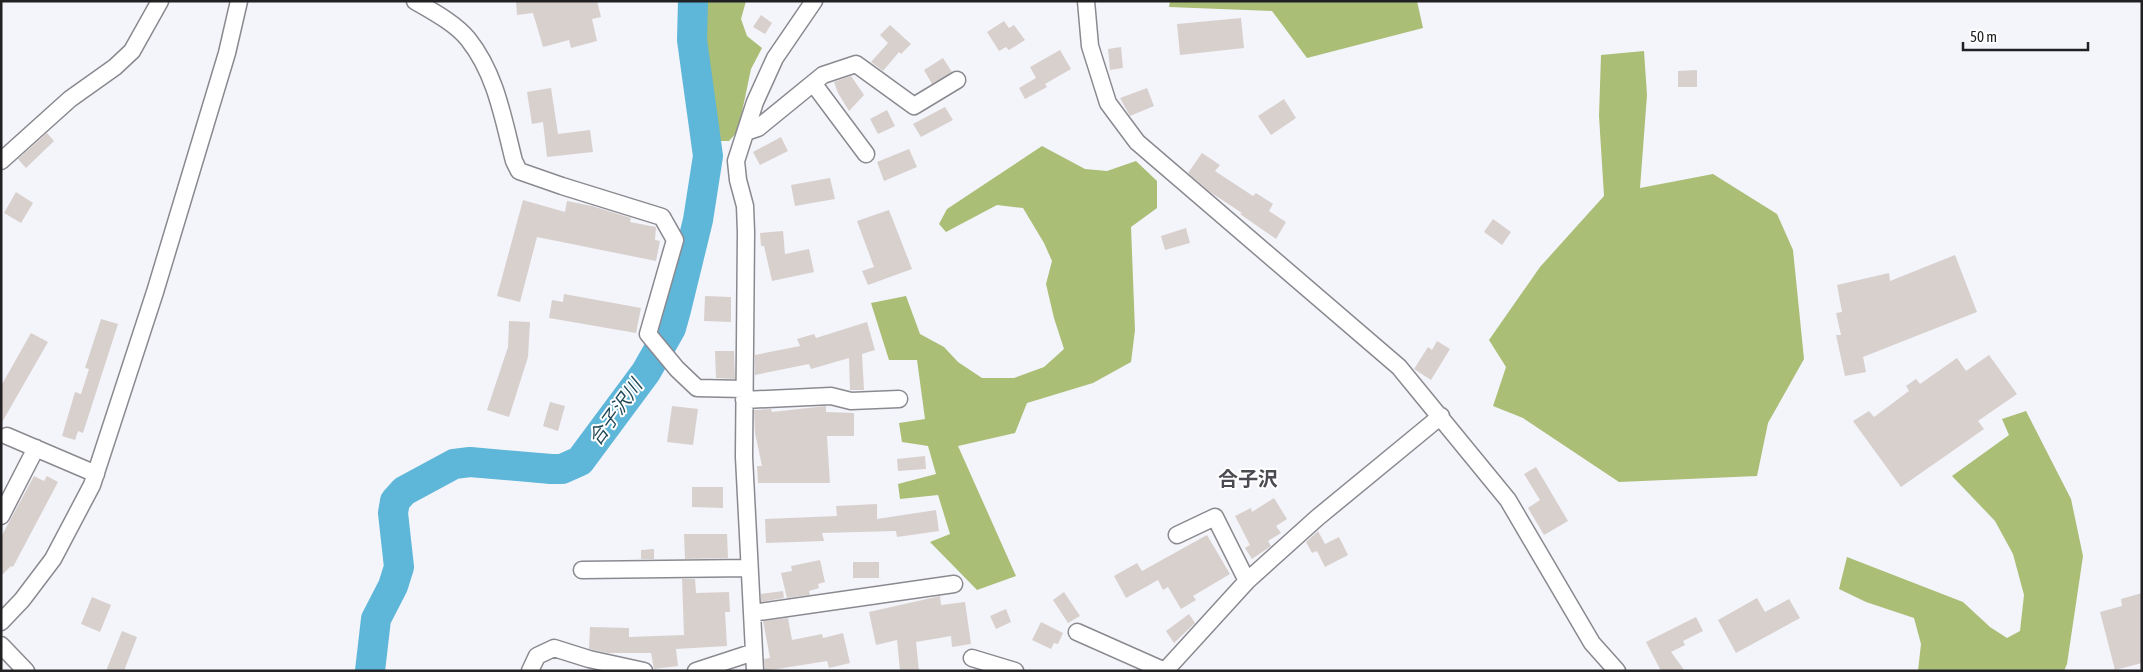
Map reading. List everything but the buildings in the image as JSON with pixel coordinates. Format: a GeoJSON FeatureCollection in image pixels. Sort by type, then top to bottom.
{"type":"FeatureCollection","features":[{"type":"Feature","properties":{"kind":"street"},"geometry":{"type":"LineString","coordinates":[[1,162],[70,99],[115,67],[132,51],[160,1]]}},
{"type":"Feature","properties":{"kind":"street"},"geometry":{"type":"LineString","coordinates":[[1,622],[22,600],[53,559],[71,528],[96,474],[155,292],[227,53],[239,1]]}},
{"type":"Feature","properties":{"kind":"street"},"geometry":{"type":"LineString","coordinates":[[415,1],[434,12],[467,38],[492,77],[514,160],[519,171],[662,217],[675,240],[648,334],[651,340],[677,369],[697,388],[744,395],[831,396],[851,401],[899,399]]}},
{"type":"Feature","properties":{"kind":"street"},"geometry":{"type":"LineString","coordinates":[[755,671],[749,568],[744,395],[746,232],[745,206],[738,180],[736,161],[756,102],[775,58],[814,1]]}},
{"type":"Feature","properties":{"kind":"street"},"geometry":{"type":"LineString","coordinates":[[1086,1],[1090,46],[1108,103],[1137,142],[1398,367],[1441,416],[1508,500],[1592,643],[1617,671]]}},
{"type":"Feature","properties":{"kind":"street"},"geometry":{"type":"LineString","coordinates":[[746,132],[758,128],[823,75],[856,64],[914,106],[957,80]]}},
{"type":"Feature","properties":{"kind":"street"},"geometry":{"type":"LineString","coordinates":[[813,83],[866,154]]}},
{"type":"Feature","properties":{"kind":"street"},"geometry":{"type":"LineString","coordinates":[[1077,632],[1165,671],[1247,581],[1317,518],[1441,416]]}},
{"type":"Feature","properties":{"kind":"street"},"geometry":{"type":"LineString","coordinates":[[7,436],[96,474]]}},
{"type":"Feature","properties":{"kind":"street"},"geometry":{"type":"LineString","coordinates":[[1,516],[36,448]]}},
{"type":"Feature","properties":{"kind":"street"},"geometry":{"type":"LineString","coordinates":[[1177,534],[1216,517],[1247,581]]}},
{"type":"Feature","properties":{"kind":"street"},"geometry":{"type":"LineString","coordinates":[[582,570],[749,568]]}},
{"type":"Feature","properties":{"kind":"street"},"geometry":{"type":"LineString","coordinates":[[752,614],[954,584]]}},
{"type":"Feature","properties":{"kind":"street"},"geometry":{"type":"LineString","coordinates":[[1,645],[26,671]]}},
{"type":"Feature","properties":{"kind":"street"},"geometry":{"type":"LineString","coordinates":[[530,671],[537,656],[554,648],[589,659],[644,671]]}},
{"type":"Feature","properties":{"kind":"street"},"geometry":{"type":"LineString","coordinates":[[696,671],[754,652]]}},
{"type":"Feature","properties":{"kind":"street"},"geometry":{"type":"LineString","coordinates":[[972,658],[1015,671]]}},
{"type":"Feature","properties":{"kind":"green space"},"geometry":{"type":"Polygon","coordinates":[[[700,1],[746,1],[741,19],[747,36],[762,48],[751,69],[738,131],[729,141],[719,141],[711,107],[700,1]]]}},
{"type":"Feature","properties":{"kind":"green space"},"geometry":{"type":"Polygon","coordinates":[[[1170,1],[1417,1],[1423,28],[1307,58],[1272,11],[1169,7],[1170,1]]]}},
{"type":"Feature","properties":{"kind":"green space"},"geometry":{"type":"Polygon","coordinates":[[[1644,51],[1647,95],[1640,188],[1713,174],[1777,214],[1793,250],[1804,359],[1768,423],[1757,476],[1619,482],[1523,418],[1493,406],[1506,367],[1489,340],[1540,267],[1604,196],[1599,116],[1601,55],[1644,51]]]}},
{"type":"Feature","properties":{"kind":"green space"},"geometry":{"type":"Polygon","coordinates":[[[1042,146],[1085,169],[1107,171],[1136,161],[1157,181],[1157,208],[1131,227],[1135,330],[1131,362],[1093,383],[1027,403],[1015,433],[958,446],[1016,576],[977,590],[930,542],[950,534],[938,495],[900,499],[898,484],[936,474],[928,446],[902,442],[899,423],[925,419],[917,360],[889,360],[871,303],[906,296],[920,334],[944,347],[958,362],[982,378],[1014,378],[1044,367],[1064,349],[1046,284],[1052,261],[1044,243],[1023,208],[997,205],[946,232],[939,224],[947,209],[1042,146]]]}},
{"type":"Feature","properties":{"kind":"green space"},"geometry":{"type":"Polygon","coordinates":[[[2026,411],[2071,499],[2083,556],[2067,664],[2064,671],[1918,671],[1921,644],[1914,618],[1866,602],[1839,589],[1847,557],[1963,602],[1990,627],[2007,638],[2020,631],[2024,595],[2013,554],[1995,521],[1952,476],[2009,435],[2002,419],[2026,411]]]}},
{"type":"Feature","properties":{"kind":"waterway","name":"合子沢川"},"geometry":{"type":"LineString","coordinates":[[370,671],[376,619],[393,586],[399,567],[393,513],[395,501],[404,491],[454,464],[470,462],[562,469],[580,461],[646,372],[671,328],[698,220],[708,156],[692,40],[693,1]]}},
{"type":"Feature","properties":{"kind":"district","name":"合子沢"},"geometry":{"type":"Point","coordinates":[1248,478]}}]}
